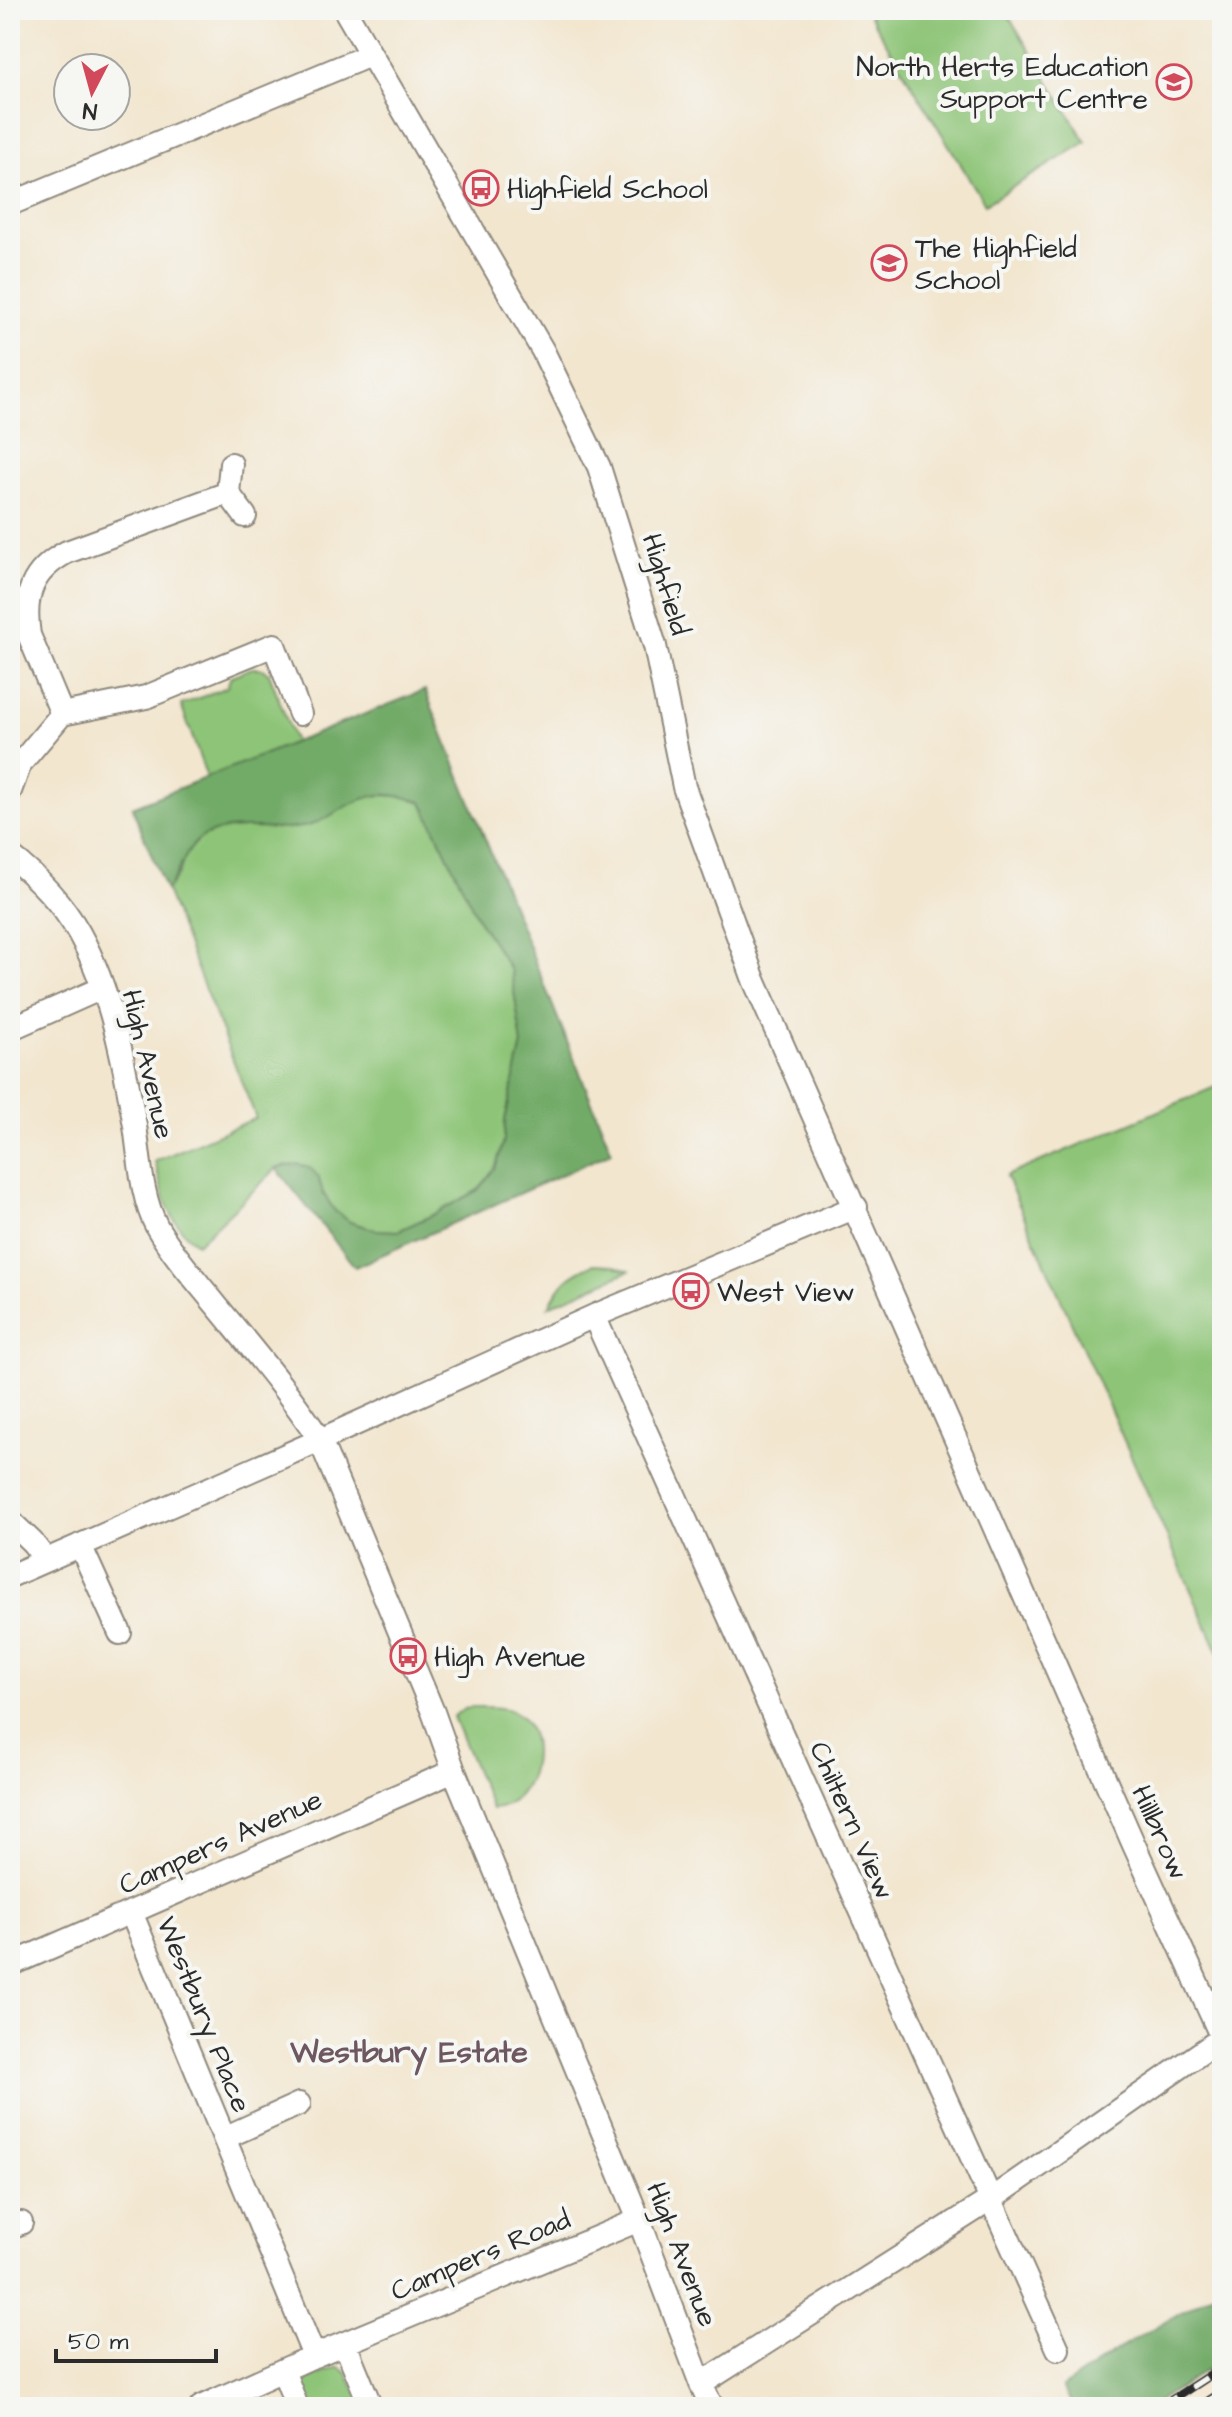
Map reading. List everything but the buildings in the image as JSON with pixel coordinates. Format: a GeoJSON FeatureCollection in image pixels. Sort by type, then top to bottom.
{"type":"FeatureCollection","features":[{"type":"Feature","properties":{"kind":"street","name":"Highfield"},"geometry":{"type":"LineString","coordinates":[[345,10],[543,351],[599,467],[655,646],[684,787],[754,980],[856,1207]]}},
{"type":"Feature","properties":{"kind":"street"},"geometry":{"type":"LineString","coordinates":[[10,204],[370,55]]}},
{"type":"Feature","properties":{"kind":"street"},"geometry":{"type":"LineString","coordinates":[[231,464],[228,493],[245,516]]}},
{"type":"Feature","properties":{"kind":"street"},"geometry":{"type":"LineString","coordinates":[[62,714],[35,651],[27,621],[29,594],[42,569],[67,552],[228,493]]}},
{"type":"Feature","properties":{"kind":"street"},"geometry":{"type":"LineString","coordinates":[[10,791],[20,764],[62,714],[146,697],[274,645],[300,714]]}},
{"type":"Feature","properties":{"kind":"street","name":"High Avenue"},"geometry":{"type":"LineString","coordinates":[[10,856],[48,890],[79,932],[102,988],[120,1048],[143,1181],[157,1225],[184,1266],[294,1401],[320,1440],[639,2220],[712,2407]]}},
{"type":"Feature","properties":{"kind":"street"},"geometry":{"type":"LineString","coordinates":[[10,1029],[102,988]]}},
{"type":"Feature","properties":{"kind":"street"},"geometry":{"type":"LineString","coordinates":[[10,1576],[594,1316],[856,1207]]}},
{"type":"Feature","properties":{"kind":"street","name":"Hillbrow"},"geometry":{"type":"LineString","coordinates":[[701,2384],[990,2200],[1222,2038],[1134,1845],[856,1207]]}},
{"type":"Feature","properties":{"kind":"street","name":"Chiltern View"},"geometry":{"type":"LineString","coordinates":[[594,1316],[1058,2349]]}},
{"type":"Feature","properties":{"kind":"street"},"geometry":{"type":"LineString","coordinates":[[10,1521],[46,1560]]}},
{"type":"Feature","properties":{"kind":"street"},"geometry":{"type":"LineString","coordinates":[[80,1545],[120,1633]]}},
{"type":"Feature","properties":{"kind":"street","name":"Campers Avenue"},"geometry":{"type":"LineString","coordinates":[[10,1965],[454,1771]]}},
{"type":"Feature","properties":{"kind":"street","name":"Westbury Place"},"geometry":{"type":"LineString","coordinates":[[131,1912],[314,2356]]}},
{"type":"Feature","properties":{"kind":"street","name":"Westbury Place"},"geometry":{"type":"LineString","coordinates":[[224,2138],[299,2104]]}},
{"type":"Feature","properties":{"kind":"street","name":"Campers Road"},"geometry":{"type":"LineString","coordinates":[[201,2407],[314,2356],[639,2220]]}},
{"type":"Feature","properties":{"kind":"street"},"geometry":{"type":"LineString","coordinates":[[345,2344],[371,2407]]}},
{"type":"Feature","properties":{"kind":"street"},"geometry":{"type":"LineString","coordinates":[[283,2370],[297,2407]]}},
{"type":"Feature","properties":{"kind":"green space"},"geometry":{"type":"Polygon","coordinates":[[[866,10],[1005,10],[1086,142],[985,204],[866,10]]]}},
{"type":"Feature","properties":{"kind":"green space"},"geometry":{"type":"Polygon","coordinates":[[[252,668],[269,673],[295,742],[207,778],[181,705],[227,687],[231,676],[252,668]]]}},
{"type":"Feature","properties":{"kind":"green space"},"geometry":{"type":"Polygon","coordinates":[[[425,690],[612,1152],[355,1267],[276,1168],[298,1164],[310,1168],[318,1176],[323,1193],[335,1211],[350,1222],[375,1230],[398,1231],[478,1190],[496,1166],[504,1140],[505,1120],[522,1044],[511,971],[479,921],[422,802],[380,795],[353,803],[322,820],[300,827],[217,831],[198,840],[166,891],[132,807],[425,690]]]}},
{"type":"Feature","properties":{"kind":"green space"},"geometry":{"type":"Polygon","coordinates":[[[383,795],[422,802],[479,921],[511,971],[522,1044],[505,1120],[504,1140],[496,1166],[478,1190],[398,1231],[375,1230],[350,1222],[335,1211],[323,1193],[318,1176],[286,1165],[276,1169],[197,1244],[173,1217],[164,1197],[155,1161],[256,1118],[166,891],[179,873],[186,853],[201,837],[222,829],[311,825],[360,798],[383,795]]]}},
{"type":"Feature","properties":{"kind":"green space"},"geometry":{"type":"Polygon","coordinates":[[[1222,1084],[1222,1660],[1006,1176],[1222,1084]]]}},
{"type":"Feature","properties":{"kind":"green space"},"geometry":{"type":"Polygon","coordinates":[[[594,1264],[612,1265],[629,1271],[549,1306],[567,1280],[594,1264]]]}},
{"type":"Feature","properties":{"kind":"green space"},"geometry":{"type":"Polygon","coordinates":[[[464,1708],[510,1710],[523,1719],[531,1732],[533,1765],[528,1781],[519,1795],[507,1805],[492,1809],[453,1717],[464,1708]]]}},
{"type":"Feature","properties":{"kind":"green space"},"geometry":{"type":"Polygon","coordinates":[[[1222,2288],[1222,2360],[1149,2407],[1075,2407],[1062,2387],[1122,2347],[1222,2288]]]}},
{"type":"Feature","properties":{"kind":"green space"},"geometry":{"type":"Polygon","coordinates":[[[339,2367],[347,2373],[364,2407],[307,2407],[301,2382],[339,2367]]]}},
{"type":"Feature","properties":{"kind":"railway"},"geometry":{"type":"LineString","coordinates":[[1161,2407],[1222,2367]]}},
{"type":"Feature","properties":{"kind":"railway"},"geometry":{"type":"LineString","coordinates":[[1199,2407],[1222,2392]]}},
{"type":"Feature","properties":{"kind":"place","name":"North Herts Education Support Centre"},"geometry":{"type":"Point","coordinates":[1174,82]}},
{"type":"Feature","properties":{"kind":"place","name":"Highfield School"},"geometry":{"type":"Point","coordinates":[481,188]}},
{"type":"Feature","properties":{"kind":"place","name":"The Highfield School"},"geometry":{"type":"Point","coordinates":[889,263]}},
{"type":"Feature","properties":{"kind":"place","name":"West View"},"geometry":{"type":"Point","coordinates":[691,1291]}},
{"type":"Feature","properties":{"kind":"place","name":"High Avenue"},"geometry":{"type":"Point","coordinates":[408,1656]}},
{"type":"Feature","properties":{"kind":"district","name":"Westbury Estate"},"geometry":{"type":"Point","coordinates":[409,2052]}}]}
